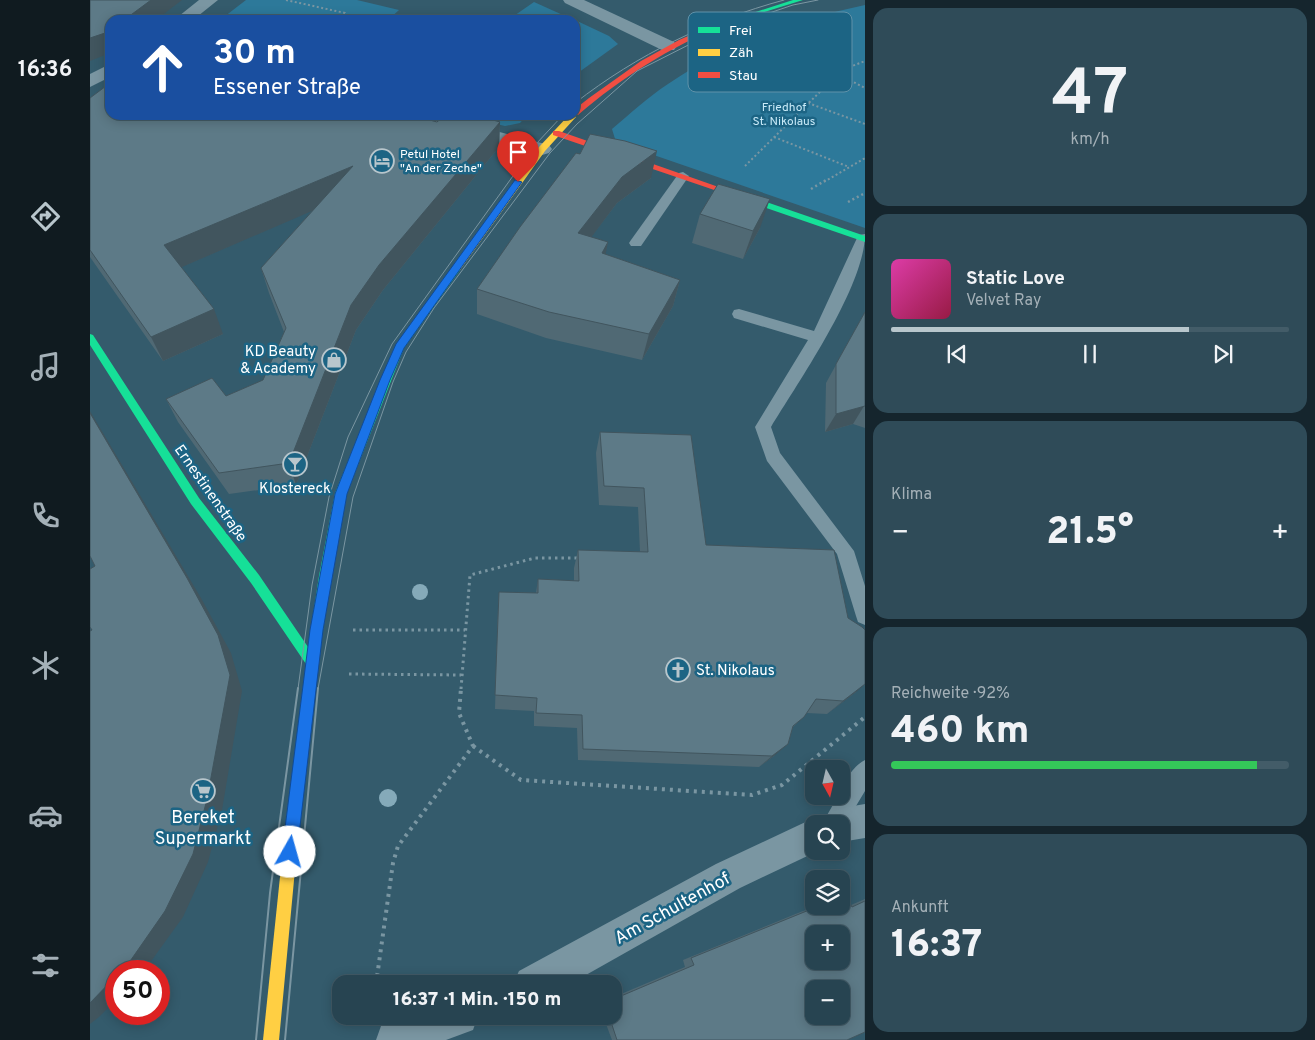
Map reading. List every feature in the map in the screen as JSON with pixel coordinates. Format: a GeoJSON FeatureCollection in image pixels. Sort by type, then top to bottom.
{"type":"FeatureCollection","features":[{"type":"Feature","properties":{"kind":"main road"},"geometry":{"type":"LineString","coordinates":[[760,12],[795,1]]}},
{"type":"Feature","properties":{"kind":"main road"},"geometry":{"type":"LineString","coordinates":[[580,109],[629,69],[668,46],[688,38]]}},
{"type":"Feature","properties":{"kind":"main road"},"geometry":{"type":"LineString","coordinates":[[271,1040],[285,889],[312,663],[325,576],[341,494],[385,380],[400,347],[542,150],[568,120]]}},
{"type":"Feature","properties":{"kind":"main road"},"geometry":{"type":"LineString","coordinates":[[556,133],[864,238]]}},
{"type":"Feature","properties":{"kind":"main road","name":"Ernestinenstraße"},"geometry":{"type":"LineString","coordinates":[[90,337],[195,501],[255,579],[312,663]]}},
{"type":"Feature","properties":{"kind":"street"},"geometry":{"type":"LineString","coordinates":[[189,15],[210,0]]}},
{"type":"Feature","properties":{"kind":"street"},"geometry":{"type":"LineString","coordinates":[[571,0],[668,46]]}},
{"type":"Feature","properties":{"kind":"street"},"geometry":{"type":"LineString","coordinates":[[90,82],[105,72]]}},
{"type":"Feature","properties":{"kind":"street"},"geometry":{"type":"LineString","coordinates":[[431,120],[542,150]]}},
{"type":"Feature","properties":{"kind":"street"},"geometry":{"type":"LineString","coordinates":[[850,824],[865,821]]}},
{"type":"Feature","properties":{"kind":"street","name":"Am Schultenhof"},"geometry":{"type":"LineString","coordinates":[[548,975],[728,876],[805,839]]}},
{"type":"Feature","properties":{"kind":"street"},"geometry":{"type":"LineString","coordinates":[[395,1040],[435,1025]]}},
{"type":"Feature","properties":{"kind":"lane"},"geometry":{"type":"LineString","coordinates":[[636,243],[683,176]]}},
{"type":"Feature","properties":{"kind":"lane"},"geometry":{"type":"LineString","coordinates":[[864,238],[828,320],[763,427],[773,456],[845,551],[865,616]]}},
{"type":"Feature","properties":{"kind":"lane"},"geometry":{"type":"LineString","coordinates":[[739,314],[817,338]]}},
{"type":"Feature","properties":{"kind":"lane"},"geometry":{"type":"LineString","coordinates":[[839,815],[865,772]]}},
{"type":"Feature","properties":{"kind":"path"},"geometry":{"type":"LineString","coordinates":[[286,0],[345,13],[346,15]]}},
{"type":"Feature","properties":{"kind":"path"},"geometry":{"type":"LineString","coordinates":[[852,67],[865,61]]}},
{"type":"Feature","properties":{"kind":"path"},"geometry":{"type":"LineString","coordinates":[[852,81],[865,88]]}},
{"type":"Feature","properties":{"kind":"path"},"geometry":{"type":"LineString","coordinates":[[741,170],[819,92]]}},
{"type":"Feature","properties":{"kind":"path"},"geometry":{"type":"LineString","coordinates":[[808,103],[865,124]]}},
{"type":"Feature","properties":{"kind":"path"},"geometry":{"type":"LineString","coordinates":[[774,137],[849,167]]}},
{"type":"Feature","properties":{"kind":"path"},"geometry":{"type":"LineString","coordinates":[[787,211],[797,196],[865,158]]}},
{"type":"Feature","properties":{"kind":"path"},"geometry":{"type":"LineString","coordinates":[[585,558],[535,558],[470,575],[459,713],[473,746],[521,780],[752,795],[782,785],[865,717]]}},
{"type":"Feature","properties":{"kind":"path"},"geometry":{"type":"LineString","coordinates":[[392,630],[465,630]]}},
{"type":"Feature","properties":{"kind":"path"},"geometry":{"type":"LineString","coordinates":[[388,675],[461,676]]}},
{"type":"Feature","properties":{"kind":"path"},"geometry":{"type":"LineString","coordinates":[[377,975],[393,864],[398,846],[473,746]]}},
{"type":"Feature","properties":{"kind":"green space"},"geometry":{"type":"Polygon","coordinates":[[[246,0],[357,0],[399,10],[394,15],[226,15],[246,0]]]}},
{"type":"Feature","properties":{"kind":"green space"},"geometry":{"type":"Polygon","coordinates":[[[534,2],[563,15],[515,15],[534,2]]]}},
{"type":"Feature","properties":{"kind":"green space","name":"Friedhof St. Nikolaus"},"geometry":{"type":"Polygon","coordinates":[[[865,5],[865,228],[616,142],[612,129],[646,100],[688,71],[688,92],[852,92],[852,12],[835,12],[865,5]]]}},
{"type":"Feature","properties":{"kind":"green space"},"geometry":{"type":"Polygon","coordinates":[[[580,22],[609,36],[618,44],[580,71],[580,22]]]}},
{"type":"Feature","properties":{"kind":"green space"},"geometry":{"type":"Polygon","coordinates":[[[479,120],[523,120],[520,123],[505,126],[479,120]]]}},
{"type":"Feature","properties":{"kind":"building"},"geometry":{"type":"Polygon","coordinates":[[[90,0],[151,0],[131,15],[105,15],[105,33],[90,38],[90,0]]]}},
{"type":"Feature","properties":{"kind":"building"},"geometry":{"type":"Polygon","coordinates":[[[105,87],[105,120],[430,120],[437,122],[439,120],[493,120],[500,122],[379,265],[351,305],[289,463],[219,473],[166,399],[212,378],[226,396],[263,380],[286,328],[261,268],[353,166],[164,245],[214,309],[151,337],[90,250],[90,98],[105,87]]]}},
{"type":"Feature","properties":{"kind":"building"},"geometry":{"type":"Polygon","coordinates":[[[590,134],[625,141],[657,151],[622,177],[578,233],[608,242],[602,253],[680,280],[649,334],[549,312],[477,289],[520,227],[576,153],[580,154],[590,134]]]}},
{"type":"Feature","properties":{"kind":"building"},"geometry":{"type":"Polygon","coordinates":[[[718,184],[770,199],[753,231],[700,214],[718,184]]]}},
{"type":"Feature","properties":{"kind":"building"},"geometry":{"type":"Polygon","coordinates":[[[865,312],[865,406],[836,414],[836,364],[865,312]]]}},
{"type":"Feature","properties":{"kind":"building"},"geometry":{"type":"Polygon","coordinates":[[[90,413],[187,578],[218,635],[230,675],[207,799],[193,854],[165,911],[131,960],[105,960],[105,987],[90,1003],[90,631],[92,630],[90,627],[90,569],[95,566],[90,556],[90,413]]]}},
{"type":"Feature","properties":{"kind":"building","name":"St. Nikolaus"},"geometry":{"type":"Polygon","coordinates":[[[600,432],[691,435],[706,545],[834,550],[848,618],[865,630],[865,684],[843,701],[816,699],[804,717],[793,726],[788,744],[772,756],[583,749],[582,715],[536,713],[537,698],[495,695],[499,592],[538,593],[538,579],[579,581],[578,550],[648,552],[644,488],[604,486],[600,432]]]}},
{"type":"Feature","properties":{"kind":"building"},"geometry":{"type":"Polygon","coordinates":[[[865,901],[865,1032],[847,1040],[617,1040],[612,1025],[622,1025],[622,996],[694,965],[691,958],[805,912],[805,915],[850,915],[850,903],[852,907],[865,901]]]}},
{"type":"Feature","properties":{"kind":"tram line"},"geometry":{"type":"LineString","coordinates":[[744,12],[784,0]]}},
{"type":"Feature","properties":{"kind":"tram line"},"geometry":{"type":"LineString","coordinates":[[772,12],[793,5],[818,0]]}},
{"type":"Feature","properties":{"kind":"tram line"},"geometry":{"type":"LineString","coordinates":[[580,99],[623,69],[688,35]]}},
{"type":"Feature","properties":{"kind":"tram line"},"geometry":{"type":"LineString","coordinates":[[318,689],[353,497],[393,382],[406,352],[434,308],[550,153],[577,124],[637,71],[688,45]]}},
{"type":"Feature","properties":{"kind":"tram line"},"geometry":{"type":"LineString","coordinates":[[298,689],[312,585],[329,497],[348,437],[392,344],[536,144],[558,120]]}},
{"type":"Feature","properties":{"kind":"tram line"},"geometry":{"type":"LineString","coordinates":[[256,1040],[270,893],[298,688]]}},
{"type":"Feature","properties":{"kind":"tram line"},"geometry":{"type":"LineString","coordinates":[[285,1040],[318,688]]}},
{"type":"Feature","properties":{"kind":"traffic: fast"},"geometry":{"type":"LineString","coordinates":[[760,12],[800,0]]}},
{"type":"Feature","properties":{"kind":"traffic: fast"},"geometry":{"type":"LineString","coordinates":[[726,191],[865,239]]}},
{"type":"Feature","properties":{"kind":"traffic: fast"},"geometry":{"type":"LineString","coordinates":[[290,848],[312,663],[325,576],[341,493],[400,347],[457,268]]}},
{"type":"Feature","properties":{"kind":"traffic: fast"},"geometry":{"type":"LineString","coordinates":[[90,337],[195,501],[255,579],[312,663]]}},
{"type":"Feature","properties":{"kind":"traffic: slow"},"geometry":{"type":"LineString","coordinates":[[457,268],[542,149],[568,120]]}},
{"type":"Feature","properties":{"kind":"traffic: slow"},"geometry":{"type":"LineString","coordinates":[[271,1040],[290,848]]}},
{"type":"Feature","properties":{"kind":"traffic: jam"},"geometry":{"type":"LineString","coordinates":[[580,109],[644,62],[688,38]]}},
{"type":"Feature","properties":{"kind":"traffic: jam"},"geometry":{"type":"LineString","coordinates":[[556,133],[726,191]]}},
{"type":"Feature","properties":{"kind":"place","name":"Petul Hotel \"An der Zeche\""},"geometry":{"type":"Point","coordinates":[382,161]}},
{"type":"Feature","properties":{"kind":"place","name":"KD Beauty & Academy"},"geometry":{"type":"Point","coordinates":[334,360]}},
{"type":"Feature","properties":{"kind":"place","name":"Klostereck"},"geometry":{"type":"Point","coordinates":[295,464]}},
{"type":"Feature","properties":{"kind":"place","name":"St. Nikolaus"},"geometry":{"type":"Point","coordinates":[678,670]}},
{"type":"Feature","properties":{"kind":"place","name":"Bereket Supermarkt"},"geometry":{"type":"Point","coordinates":[203,791]}},
{"type":"Feature","properties":{"kind":"route"},"geometry":{"type":"LineString","coordinates":[[290,852],[316,630],[341,494],[385,380],[400,347],[428,305],[518,182]]}}]}
